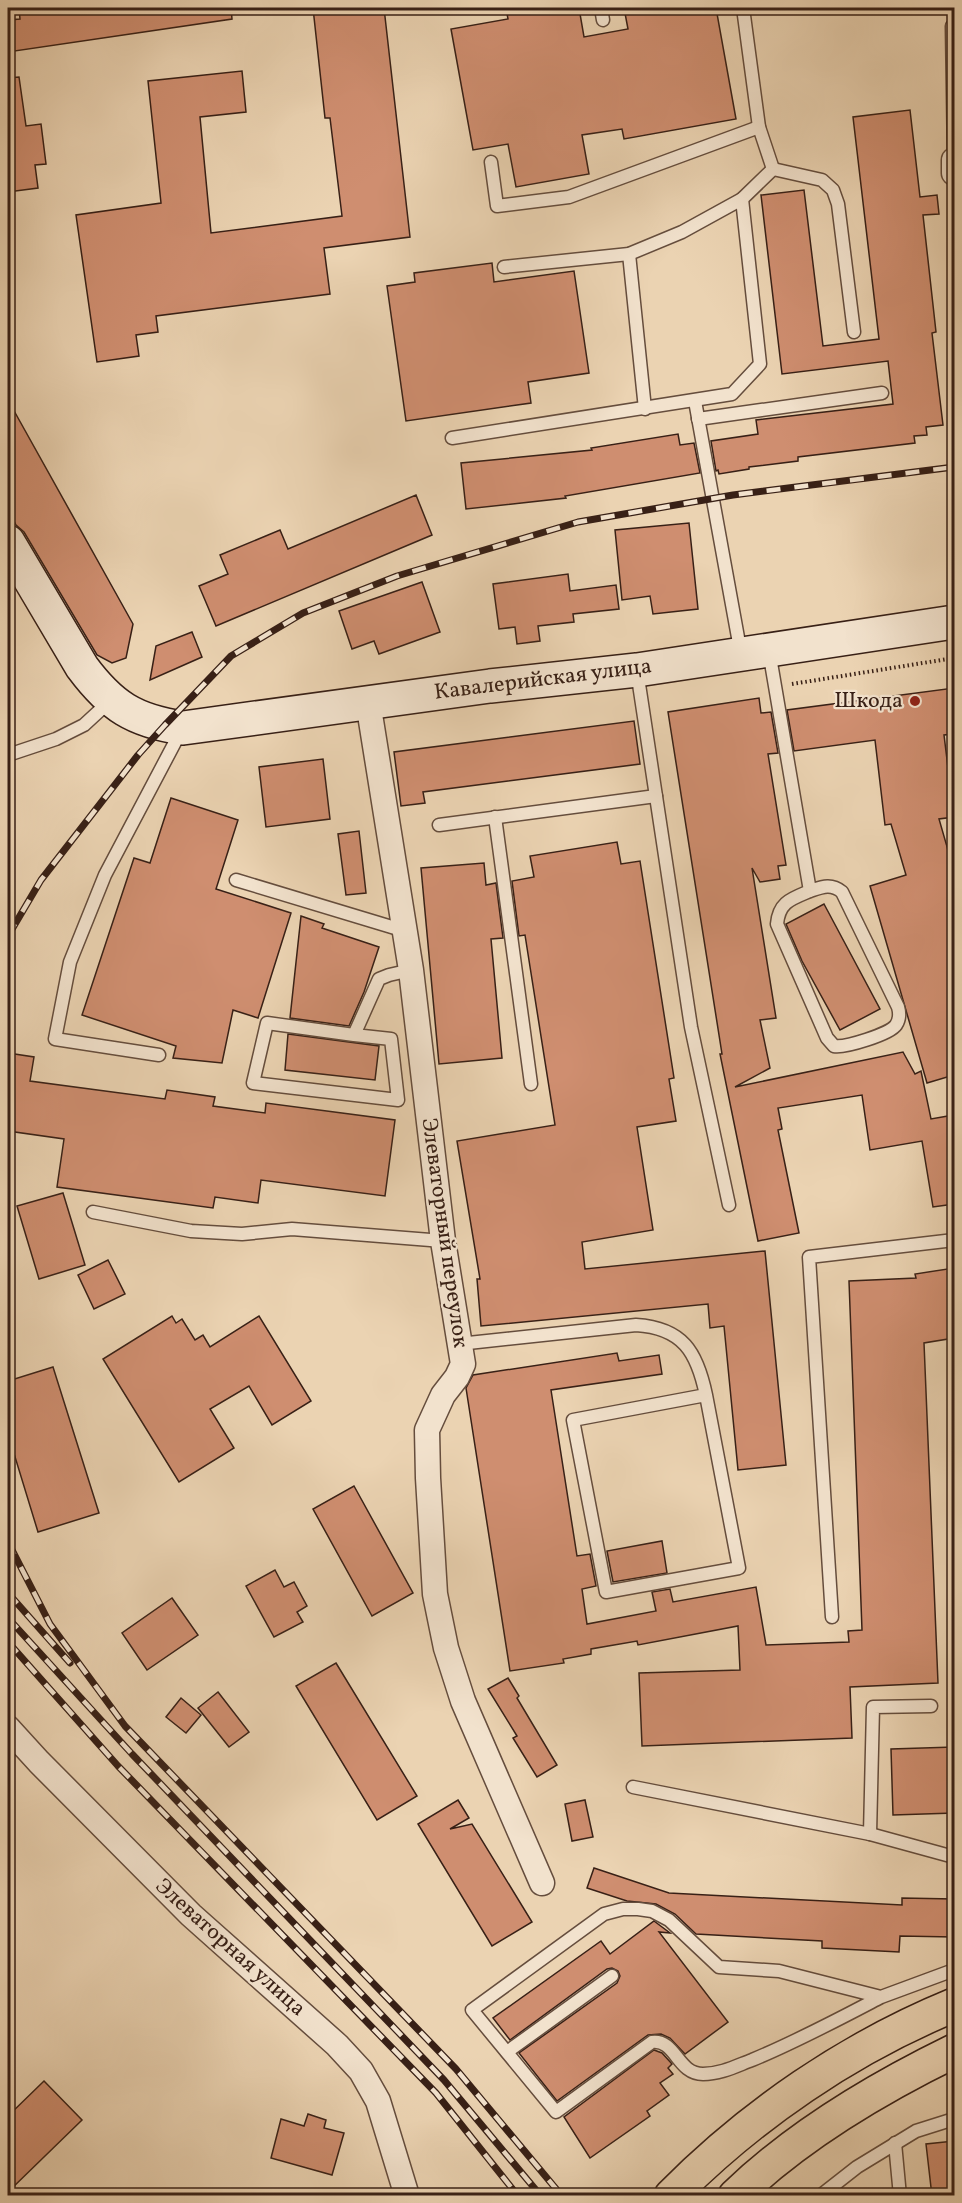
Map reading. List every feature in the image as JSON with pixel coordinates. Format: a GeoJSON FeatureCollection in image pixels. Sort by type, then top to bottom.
{"type":"FeatureCollection","features":[{"type":"Feature","properties":{"kind":"main road"},"geometry":{"type":"LineString","coordinates":[[671,2196],[735,2136],[767,2112],[840,2063],[887,2035],[954,2004]]}},
{"type":"Feature","properties":{"kind":"main road"},"geometry":{"type":"LineString","coordinates":[[735,2196],[791,2149],[845,2110],[911,2072],[954,2051]]}},
{"type":"Feature","properties":{"kind":"street"},"geometry":{"type":"LineString","coordinates":[[8,542],[82,668],[121,708]]}},
{"type":"Feature","properties":{"kind":"street","name":"Кавалерийская улица"},"geometry":{"type":"LineString","coordinates":[[121,708],[153,723],[183,728],[368,702],[637,670],[954,622]]}},
{"type":"Feature","properties":{"kind":"street","name":"Элеваторный переулок"},"geometry":{"type":"LineString","coordinates":[[368,702],[411,970],[443,1241],[462,1364],[457,1377],[443,1395],[427,1430],[435,1594],[446,1648],[463,1701],[542,1883]]}},
{"type":"Feature","properties":{"kind":"street","name":"Элеваторная улица"},"geometry":{"type":"LineString","coordinates":[[8,1728],[191,1915],[337,2045],[361,2071],[378,2101],[407,2196]]}},
{"type":"Feature","properties":{"kind":"lane"},"geometry":{"type":"LineString","coordinates":[[743,8],[759,127],[773,169]]}},
{"type":"Feature","properties":{"kind":"lane"},"geometry":{"type":"LineString","coordinates":[[954,25],[954,165]]}},
{"type":"Feature","properties":{"kind":"lane"},"geometry":{"type":"LineString","coordinates":[[491,162],[497,206],[569,196],[759,127]]}},
{"type":"Feature","properties":{"kind":"lane"},"geometry":{"type":"LineString","coordinates":[[504,267],[628,254],[682,232],[742,198],[773,169]]}},
{"type":"Feature","properties":{"kind":"lane"},"geometry":{"type":"LineString","coordinates":[[773,169],[822,180],[832,190],[838,204],[854,333]]}},
{"type":"Feature","properties":{"kind":"lane"},"geometry":{"type":"LineString","coordinates":[[452,438],[732,394],[759,364],[742,198]]}},
{"type":"Feature","properties":{"kind":"lane"},"geometry":{"type":"LineString","coordinates":[[628,254],[645,409]]}},
{"type":"Feature","properties":{"kind":"lane"},"geometry":{"type":"LineString","coordinates":[[699,418],[882,393]]}},
{"type":"Feature","properties":{"kind":"lane"},"geometry":{"type":"LineString","coordinates":[[695,401],[755,652],[777,687],[810,891]]}},
{"type":"Feature","properties":{"kind":"lane"},"geometry":{"type":"LineString","coordinates":[[637,670],[691,1027],[729,1204]]}},
{"type":"Feature","properties":{"kind":"lane"},"geometry":{"type":"LineString","coordinates":[[8,755],[56,740],[121,708]]}},
{"type":"Feature","properties":{"kind":"lane"},"geometry":{"type":"LineString","coordinates":[[159,1055],[55,1039],[70,962],[105,875],[183,728]]}},
{"type":"Feature","properties":{"kind":"lane"},"geometry":{"type":"LineString","coordinates":[[439,825],[656,796]]}},
{"type":"Feature","properties":{"kind":"lane"},"geometry":{"type":"LineString","coordinates":[[495,817],[531,1084]]}},
{"type":"Feature","properties":{"kind":"lane"},"geometry":{"type":"LineString","coordinates":[[236,880],[405,931]]}},
{"type":"Feature","properties":{"kind":"lane"},"geometry":{"type":"LineString","coordinates":[[823,886],[832,886],[842,892],[898,1007],[899,1019],[892,1030],[847,1046],[834,1046],[827,1038],[777,924],[778,914],[788,901],[810,891],[823,886]]}},
{"type":"Feature","properties":{"kind":"lane"},"geometry":{"type":"LineString","coordinates":[[354,1035],[379,979],[411,970]]}},
{"type":"Feature","properties":{"kind":"lane"},"geometry":{"type":"LineString","coordinates":[[267,1023],[354,1035],[391,1039],[398,1100],[253,1083],[267,1023]]}},
{"type":"Feature","properties":{"kind":"lane"},"geometry":{"type":"LineString","coordinates":[[93,1212],[191,1231],[242,1234],[292,1229],[443,1241]]}},
{"type":"Feature","properties":{"kind":"lane"},"geometry":{"type":"LineString","coordinates":[[832,1617],[809,1257],[954,1240]]}},
{"type":"Feature","properties":{"kind":"lane"},"geometry":{"type":"LineString","coordinates":[[459,1344],[636,1325],[653,1326],[669,1332],[683,1342],[694,1355],[701,1370],[706,1395],[739,1568],[606,1592],[573,1420],[706,1395]]}},
{"type":"Feature","properties":{"kind":"lane"},"geometry":{"type":"LineString","coordinates":[[870,1834],[873,1707],[931,1706]]}},
{"type":"Feature","properties":{"kind":"lane"},"geometry":{"type":"LineString","coordinates":[[633,1787],[870,1834],[954,1857]]}},
{"type":"Feature","properties":{"kind":"lane"},"geometry":{"type":"LineString","coordinates":[[881,1997],[779,1971],[719,1967],[669,1920],[652,1911],[623,1909],[604,1914],[472,2010],[556,2112],[652,2042],[664,2043],[685,2068],[694,2073],[725,2071],[780,2049],[881,1997],[954,1970]]}},
{"type":"Feature","properties":{"kind":"lane"},"geometry":{"type":"LineString","coordinates":[[507,2052],[612,1976]]}},
{"type":"Feature","properties":{"kind":"lane"},"geometry":{"type":"LineString","coordinates":[[820,2196],[857,2167],[916,2131],[954,2119]]}},
{"type":"Feature","properties":{"kind":"lane"},"geometry":{"type":"LineString","coordinates":[[896,2143],[900,2196]]}},
{"type":"Feature","properties":{"kind":"path"},"geometry":{"type":"LineString","coordinates":[[777,687],[954,658]]}},
{"type":"Feature","properties":{"kind":"building"},"geometry":{"type":"Polygon","coordinates":[[[19,8],[231,8],[232,19],[8,52],[8,20],[20,19],[19,8]]]}},
{"type":"Feature","properties":{"kind":"building"},"geometry":{"type":"Polygon","coordinates":[[[313,8],[384,8],[410,237],[324,248],[330,294],[156,316],[158,332],[136,335],[139,356],[97,362],[76,215],[161,203],[148,81],[242,71],[246,112],[200,117],[211,233],[342,216],[330,118],[325,118],[313,8]]]}},
{"type":"Feature","properties":{"kind":"building"},"geometry":{"type":"Polygon","coordinates":[[[506,8],[579,8],[584,37],[628,29],[624,8],[716,8],[736,119],[624,139],[622,129],[582,135],[589,174],[516,187],[508,144],[473,150],[451,29],[508,19],[506,8]]]}},
{"type":"Feature","properties":{"kind":"building"},"geometry":{"type":"Polygon","coordinates":[[[19,77],[26,126],[41,124],[46,164],[35,165],[38,188],[8,192],[8,78],[19,77]]]}},
{"type":"Feature","properties":{"kind":"building"},"geometry":{"type":"Polygon","coordinates":[[[910,110],[920,197],[937,195],[939,214],[923,215],[936,332],[932,333],[943,425],[926,427],[927,435],[914,436],[915,443],[798,457],[798,461],[749,467],[749,469],[719,474],[718,470],[716,471],[711,441],[758,434],[756,420],[893,404],[888,361],[782,374],[761,195],[804,190],[823,346],[879,339],[853,117],[910,110]]]}},
{"type":"Feature","properties":{"kind":"building"},"geometry":{"type":"Polygon","coordinates":[[[492,263],[494,282],[574,271],[589,373],[528,382],[531,403],[406,421],[387,286],[415,282],[414,273],[492,263]]]}},
{"type":"Feature","properties":{"kind":"building"},"geometry":{"type":"Polygon","coordinates":[[[8,400],[133,624],[126,658],[112,663],[97,655],[24,532],[16,525],[8,510],[8,400]]]}},
{"type":"Feature","properties":{"kind":"building"},"geometry":{"type":"Polygon","coordinates":[[[678,434],[680,445],[694,443],[700,473],[565,496],[566,498],[466,509],[461,463],[592,450],[591,448],[678,434]]]}},
{"type":"Feature","properties":{"kind":"building"},"geometry":{"type":"Polygon","coordinates":[[[416,495],[432,535],[216,626],[199,586],[228,574],[220,555],[280,530],[288,549],[416,495]]]}},
{"type":"Feature","properties":{"kind":"building"},"geometry":{"type":"Polygon","coordinates":[[[689,523],[698,609],[653,614],[650,596],[622,600],[615,530],[689,523]]]}},
{"type":"Feature","properties":{"kind":"building"},"geometry":{"type":"Polygon","coordinates":[[[568,574],[570,591],[616,585],[619,609],[573,614],[574,622],[538,626],[540,641],[517,644],[515,627],[499,629],[493,584],[568,574]]]}},
{"type":"Feature","properties":{"kind":"building"},"geometry":{"type":"Polygon","coordinates":[[[422,582],[440,632],[379,654],[374,641],[352,649],[339,611],[422,582]]]}},
{"type":"Feature","properties":{"kind":"building"},"geometry":{"type":"Polygon","coordinates":[[[192,632],[202,657],[150,680],[156,646],[192,632]]]}},
{"type":"Feature","properties":{"kind":"building"},"geometry":{"type":"Polygon","coordinates":[[[954,688],[954,734],[944,735],[954,817],[939,819],[954,871],[954,1075],[927,1083],[870,886],[906,875],[891,824],[885,825],[875,740],[794,751],[787,710],[954,688]]]}},
{"type":"Feature","properties":{"kind":"building"},"geometry":{"type":"Polygon","coordinates":[[[759,698],[761,713],[771,712],[778,753],[768,754],[786,865],[778,866],[780,879],[760,882],[752,868],[776,1018],[760,1020],[770,1068],[735,1087],[903,1052],[915,1074],[921,1071],[931,1119],[954,1115],[954,1204],[933,1207],[922,1141],[870,1150],[862,1095],[778,1108],[782,1129],[778,1130],[799,1233],[758,1241],[720,1054],[722,1054],[668,712],[759,698]]]}},
{"type":"Feature","properties":{"kind":"building"},"geometry":{"type":"Polygon","coordinates":[[[634,721],[640,764],[423,792],[425,803],[401,806],[394,752],[634,721]]]}},
{"type":"Feature","properties":{"kind":"building"},"geometry":{"type":"Polygon","coordinates":[[[323,759],[330,819],[266,827],[259,767],[323,759]]]}},
{"type":"Feature","properties":{"kind":"building"},"geometry":{"type":"Polygon","coordinates":[[[171,798],[238,820],[216,889],[291,913],[258,1018],[233,1010],[222,1063],[173,1058],[176,1046],[82,1015],[134,858],[150,863],[171,798]]]}},
{"type":"Feature","properties":{"kind":"building"},"geometry":{"type":"Polygon","coordinates":[[[359,831],[366,893],[346,895],[338,834],[359,831]]]}},
{"type":"Feature","properties":{"kind":"building"},"geometry":{"type":"Polygon","coordinates":[[[617,842],[621,864],[640,861],[674,1078],[669,1079],[676,1121],[637,1127],[653,1230],[582,1242],[585,1269],[765,1251],[786,1465],[738,1470],[724,1326],[710,1328],[708,1304],[481,1326],[477,1279],[480,1279],[457,1141],[555,1125],[525,935],[519,936],[512,881],[534,877],[530,856],[617,842]]]}},
{"type":"Feature","properties":{"kind":"building"},"geometry":{"type":"Polygon","coordinates":[[[484,863],[486,885],[496,883],[503,938],[491,939],[502,1058],[439,1064],[421,868],[484,863]]]}},
{"type":"Feature","properties":{"kind":"building"},"geometry":{"type":"Polygon","coordinates":[[[824,904],[880,1009],[840,1030],[802,961],[786,924],[824,904]]]}},
{"type":"Feature","properties":{"kind":"building"},"geometry":{"type":"Polygon","coordinates":[[[301,916],[324,924],[322,928],[379,947],[364,992],[349,1026],[290,1018],[301,916]]]}},
{"type":"Feature","properties":{"kind":"building"},"geometry":{"type":"Polygon","coordinates":[[[288,1034],[379,1046],[375,1080],[285,1070],[288,1034]]]}},
{"type":"Feature","properties":{"kind":"building"},"geometry":{"type":"Polygon","coordinates":[[[8,1053],[34,1057],[30,1081],[165,1099],[167,1090],[215,1097],[213,1106],[265,1113],[266,1103],[395,1120],[385,1196],[261,1180],[258,1203],[215,1197],[213,1208],[57,1187],[64,1139],[8,1131],[8,1053]]]}},
{"type":"Feature","properties":{"kind":"building"},"geometry":{"type":"Polygon","coordinates":[[[63,1193],[85,1265],[39,1279],[17,1206],[63,1193]]]}},
{"type":"Feature","properties":{"kind":"building"},"geometry":{"type":"Polygon","coordinates":[[[108,1260],[125,1294],[94,1309],[78,1275],[108,1260]]]}},
{"type":"Feature","properties":{"kind":"building"},"geometry":{"type":"Polygon","coordinates":[[[954,1268],[954,1338],[924,1343],[938,1683],[850,1687],[852,1738],[642,1746],[639,1673],[740,1670],[738,1626],[638,1645],[637,1641],[591,1649],[591,1654],[563,1659],[564,1663],[510,1671],[466,1388],[473,1375],[617,1353],[619,1361],[659,1355],[662,1374],[551,1390],[577,1556],[590,1554],[596,1586],[582,1589],[587,1624],[656,1611],[652,1592],[670,1589],[673,1602],[756,1587],[766,1645],[849,1642],[848,1631],[862,1630],[849,1281],[916,1278],[915,1274],[954,1268]]]}},
{"type":"Feature","properties":{"kind":"building"},"geometry":{"type":"Polygon","coordinates":[[[172,1316],[176,1323],[182,1319],[195,1340],[203,1335],[210,1347],[259,1316],[311,1401],[272,1425],[249,1386],[210,1409],[234,1448],[179,1482],[103,1359],[172,1316]]]}},
{"type":"Feature","properties":{"kind":"building"},"geometry":{"type":"Polygon","coordinates":[[[53,1367],[99,1513],[38,1532],[8,1434],[8,1381],[53,1367]]]}},
{"type":"Feature","properties":{"kind":"building"},"geometry":{"type":"Polygon","coordinates":[[[354,1486],[413,1593],[372,1616],[313,1509],[354,1486]]]}},
{"type":"Feature","properties":{"kind":"building"},"geometry":{"type":"Polygon","coordinates":[[[662,1541],[667,1573],[613,1582],[607,1551],[662,1541]]]}},
{"type":"Feature","properties":{"kind":"building"},"geometry":{"type":"Polygon","coordinates":[[[275,1570],[284,1587],[294,1582],[307,1606],[297,1612],[303,1622],[274,1637],[246,1586],[275,1570]]]}},
{"type":"Feature","properties":{"kind":"building"},"geometry":{"type":"Polygon","coordinates":[[[172,1598],[198,1635],[147,1670],[122,1633],[172,1598]]]}},
{"type":"Feature","properties":{"kind":"building"},"geometry":{"type":"Polygon","coordinates":[[[336,1663],[417,1796],[377,1820],[296,1686],[336,1663]]]}},
{"type":"Feature","properties":{"kind":"building"},"geometry":{"type":"Polygon","coordinates":[[[508,1678],[519,1696],[517,1698],[557,1765],[537,1777],[513,1738],[517,1736],[488,1689],[508,1678]]]}},
{"type":"Feature","properties":{"kind":"building"},"geometry":{"type":"Polygon","coordinates":[[[218,1692],[249,1732],[229,1747],[198,1708],[218,1692]]]}},
{"type":"Feature","properties":{"kind":"building"},"geometry":{"type":"Polygon","coordinates":[[[181,1698],[201,1715],[186,1733],[166,1717],[181,1698]]]}},
{"type":"Feature","properties":{"kind":"building"},"geometry":{"type":"Polygon","coordinates":[[[954,1747],[954,1813],[893,1815],[891,1749],[954,1747]]]}},
{"type":"Feature","properties":{"kind":"building"},"geometry":{"type":"Polygon","coordinates":[[[458,1800],[469,1818],[450,1829],[472,1824],[532,1922],[492,1946],[418,1824],[458,1800]]]}},
{"type":"Feature","properties":{"kind":"building"},"geometry":{"type":"Polygon","coordinates":[[[585,1800],[593,1837],[572,1841],[565,1804],[585,1800]]]}},
{"type":"Feature","properties":{"kind":"building"},"geometry":{"type":"Polygon","coordinates":[[[594,1868],[669,1893],[902,1905],[902,1898],[954,1899],[954,1937],[900,1936],[899,1952],[822,1948],[822,1941],[696,1934],[675,1914],[656,1904],[627,1901],[587,1888],[594,1868]]]}},
{"type":"Feature","properties":{"kind":"building"},"geometry":{"type":"Polygon","coordinates":[[[654,1921],[670,1933],[659,1932],[728,2022],[685,2054],[670,2038],[661,2034],[648,2035],[557,2101],[519,2053],[617,1983],[620,1976],[618,1971],[612,1968],[607,1969],[510,2040],[493,2018],[601,1941],[610,1954],[654,1921]]]}},
{"type":"Feature","properties":{"kind":"building"},"geometry":{"type":"Polygon","coordinates":[[[654,2050],[662,2053],[672,2064],[668,2068],[673,2074],[660,2083],[669,2095],[647,2111],[650,2116],[590,2158],[564,2117],[654,2050]]]}},
{"type":"Feature","properties":{"kind":"building"},"geometry":{"type":"Polygon","coordinates":[[[44,2081],[82,2120],[8,2192],[8,2116],[44,2081]]]}},
{"type":"Feature","properties":{"kind":"building"},"geometry":{"type":"Polygon","coordinates":[[[308,2114],[326,2120],[324,2128],[344,2133],[332,2175],[271,2158],[281,2119],[304,2126],[308,2114]]]}},
{"type":"Feature","properties":{"kind":"building"},"geometry":{"type":"Polygon","coordinates":[[[954,2141],[954,2196],[932,2196],[926,2144],[954,2141]]]}},
{"type":"Feature","properties":{"kind":"railway"},"geometry":{"type":"LineString","coordinates":[[8,936],[41,880],[138,755],[165,725],[231,656],[303,613],[397,576],[578,522],[733,495],[954,467]]}},
{"type":"Feature","properties":{"kind":"railway"},"geometry":{"type":"LineString","coordinates":[[8,1542],[50,1624],[125,1726],[456,2069],[562,2196]]}},
{"type":"Feature","properties":{"kind":"railway"},"geometry":{"type":"LineString","coordinates":[[8,1593],[70,1663]]}},
{"type":"Feature","properties":{"kind":"railway"},"geometry":{"type":"LineString","coordinates":[[8,1618],[132,1754],[444,2080],[541,2196]]}},
{"type":"Feature","properties":{"kind":"railway"},"geometry":{"type":"LineString","coordinates":[[8,1642],[118,1766],[436,2093],[518,2196]]}},
{"type":"Feature","properties":{"kind":"place","name":"Шкода"},"geometry":{"type":"Point","coordinates":[915,701]}}]}
